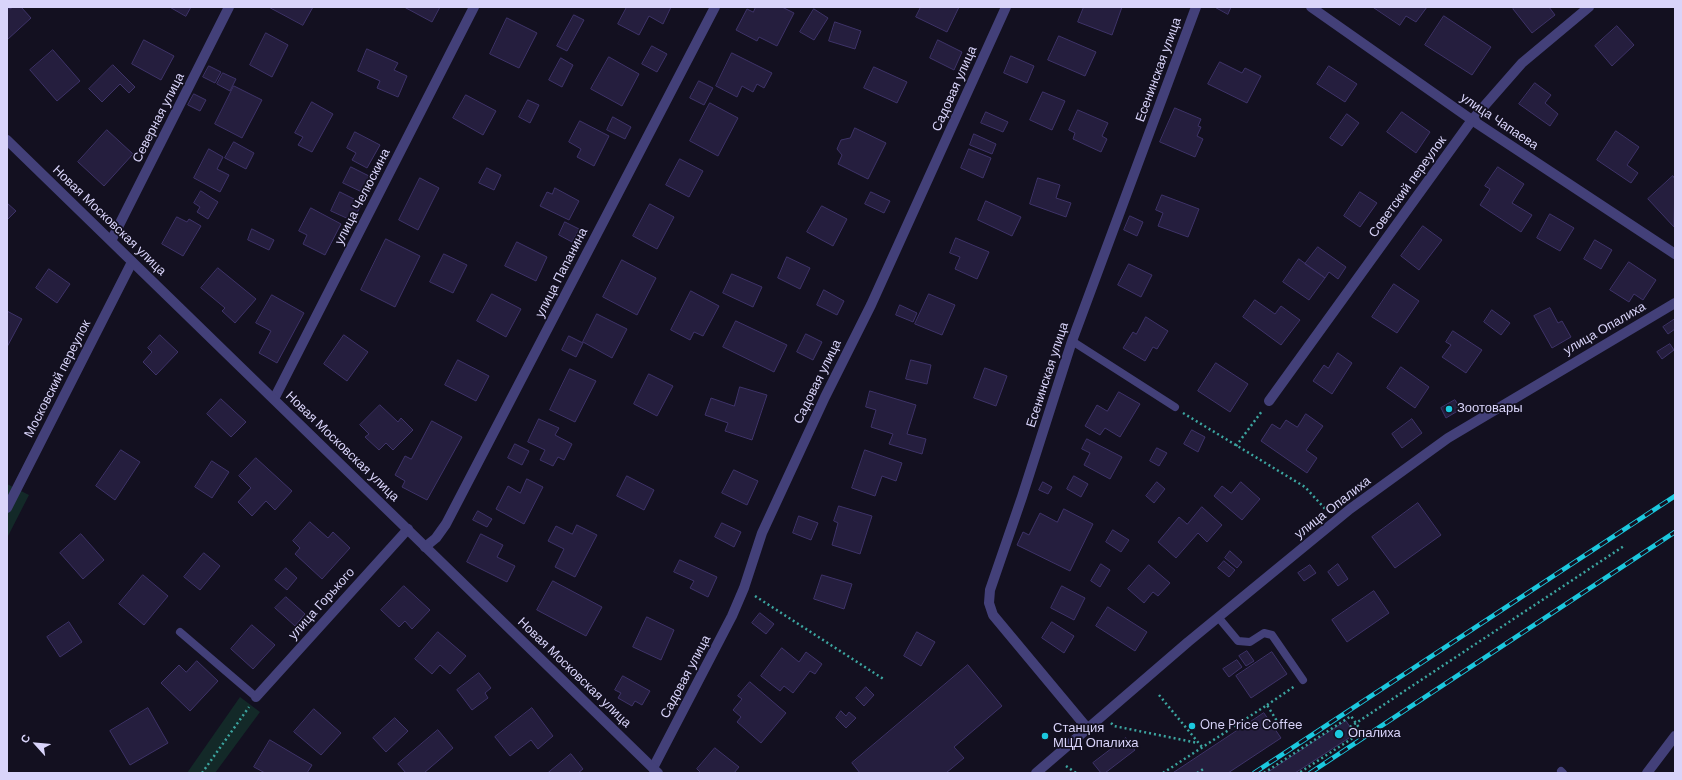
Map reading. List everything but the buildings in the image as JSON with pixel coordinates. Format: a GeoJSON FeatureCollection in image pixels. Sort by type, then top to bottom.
{"type":"FeatureCollection","features":[{"type":"Feature","properties":{"kind":"street","name":"Северная улица"},"geometry":{"type":"LineString","coordinates":[[111,241],[230,7]]}},
{"type":"Feature","properties":{"kind":"street","name":"улица Челюскина"},"geometry":{"type":"LineString","coordinates":[[274,399],[474,7]]}},
{"type":"Feature","properties":{"kind":"street","name":"улица Папанина"},"geometry":{"type":"LineString","coordinates":[[425,546],[436,538],[446,524],[714,7]]}},
{"type":"Feature","properties":{"kind":"street","name":"Садовая улица"},"geometry":{"type":"LineString","coordinates":[[655,770],[732,616],[744,588],[762,533],[825,397],[871,305],[1006,7]]}},
{"type":"Feature","properties":{"kind":"street","name":"Есенинская улица"},"geometry":{"type":"LineString","coordinates":[[1088,729],[993,615],[989,603],[990,590],[1072,341],[1196,7]]}},
{"type":"Feature","properties":{"kind":"street","name":"улица Чапаева"},"geometry":{"type":"LineString","coordinates":[[1311,7],[1472,120],[1675,254]]}},
{"type":"Feature","properties":{"kind":"street","name":"Советский переулок"},"geometry":{"type":"LineString","coordinates":[[1269,401],[1472,120],[1522,63],[1589,7]]}},
{"type":"Feature","properties":{"kind":"street","name":"Новая Московская улица"},"geometry":{"type":"LineString","coordinates":[[7,140],[655,770]]}},
{"type":"Feature","properties":{"kind":"street","name":"Московский переулок"},"geometry":{"type":"LineString","coordinates":[[7,508],[132,262]]}},
{"type":"Feature","properties":{"kind":"street","name":"улица Опалиха"},"geometry":{"type":"LineString","coordinates":[[1036,773],[1218,617],[1350,510],[1448,438],[1675,303]]}},
{"type":"Feature","properties":{"kind":"street","name":"улица Горького"},"geometry":{"type":"LineString","coordinates":[[256,696],[408,529]]}},
{"type":"Feature","properties":{"kind":"street"},"geometry":{"type":"LineString","coordinates":[[1647,773],[1675,736]]}},
{"type":"Feature","properties":{"kind":"lane"},"geometry":{"type":"LineString","coordinates":[[1072,341],[1175,407]]}},
{"type":"Feature","properties":{"kind":"lane"},"geometry":{"type":"LineString","coordinates":[[1218,617],[1238,641],[1250,642],[1264,633],[1272,635],[1303,680]]}},
{"type":"Feature","properties":{"kind":"lane"},"geometry":{"type":"LineString","coordinates":[[180,632],[256,696]]}},
{"type":"Feature","properties":{"kind":"path"},"geometry":{"type":"LineString","coordinates":[[1236,446],[1269,401]]}},
{"type":"Feature","properties":{"kind":"path"},"geometry":{"type":"LineString","coordinates":[[1175,407],[1236,446],[1305,487],[1329,513]]}},
{"type":"Feature","properties":{"kind":"path"},"geometry":{"type":"LineString","coordinates":[[1350,726],[1624,546]]}},
{"type":"Feature","properties":{"kind":"path"},"geometry":{"type":"LineString","coordinates":[[744,588],[885,680]]}},
{"type":"Feature","properties":{"kind":"path"},"geometry":{"type":"LineString","coordinates":[[1163,773],[1303,680]]}},
{"type":"Feature","properties":{"kind":"path"},"geometry":{"type":"LineString","coordinates":[[1159,695],[1202,747]]}},
{"type":"Feature","properties":{"kind":"path"},"geometry":{"type":"LineString","coordinates":[[202,773],[256,696]]}},
{"type":"Feature","properties":{"kind":"path"},"geometry":{"type":"LineString","coordinates":[[1267,705],[1277,720],[1272,724]]}},
{"type":"Feature","properties":{"kind":"path"},"geometry":{"type":"LineString","coordinates":[[1264,773],[1351,716],[1362,732],[1299,773]]}},
{"type":"Feature","properties":{"kind":"path"},"geometry":{"type":"LineString","coordinates":[[1114,726],[1198,743]]}},
{"type":"Feature","properties":{"kind":"path"},"geometry":{"type":"LineString","coordinates":[[1066,766],[1076,773]]}},
{"type":"Feature","properties":{"kind":"path"},"geometry":{"type":"LineString","coordinates":[[1197,773],[1205,768]]}},
{"type":"Feature","properties":{"kind":"green space"},"geometry":{"type":"Polygon","coordinates":[[[7,484],[29,495],[7,538],[7,484]]]}},
{"type":"Feature","properties":{"kind":"green space"},"geometry":{"type":"Polygon","coordinates":[[[240,697],[260,712],[215,773],[187,773],[240,697]]]}},
{"type":"Feature","properties":{"kind":"railway"},"geometry":{"type":"LineString","coordinates":[[1254,773],[1675,496]]}},
{"type":"Feature","properties":{"kind":"railway"},"geometry":{"type":"LineString","coordinates":[[1310,773],[1675,532]]}},
{"type":"Feature","properties":{"kind":"place","name":"Зоотовары"},"geometry":{"type":"Point","coordinates":[1449,409]}},
{"type":"Feature","properties":{"kind":"place","name":"One Price Coffee"},"geometry":{"type":"Point","coordinates":[1192,726]}},
{"type":"Feature","properties":{"kind":"place","name":"Опалиха"},"geometry":{"type":"Point","coordinates":[1339,734]}},
{"type":"Feature","properties":{"kind":"place","name":"Станция МЦД Опалиха"},"geometry":{"type":"Point","coordinates":[1045,736]}}]}
